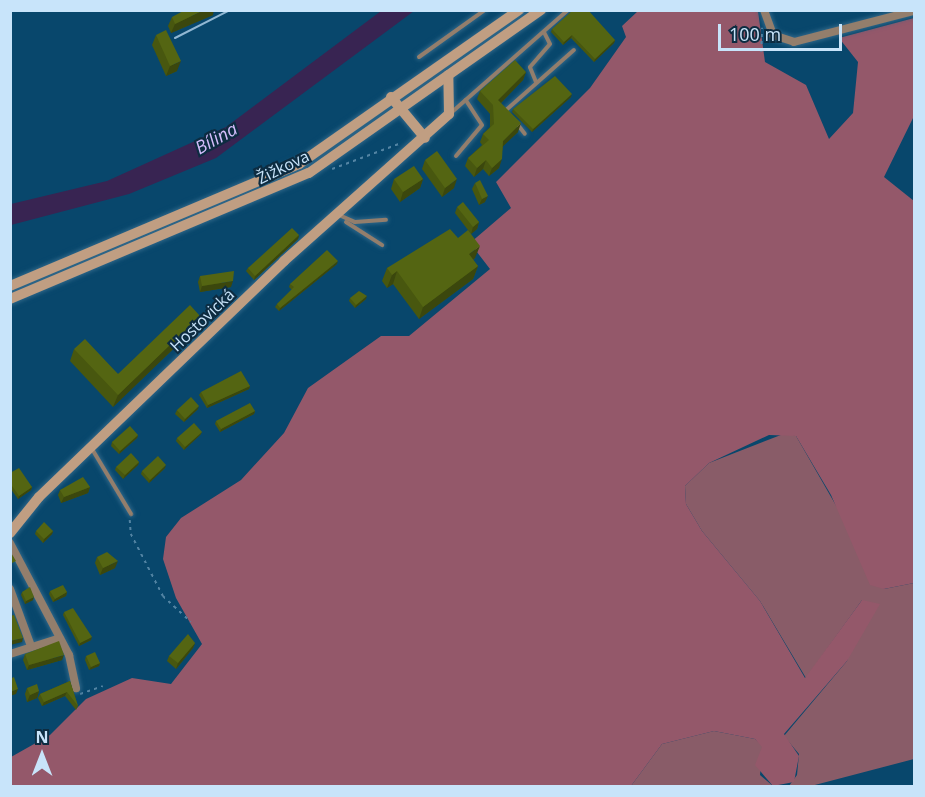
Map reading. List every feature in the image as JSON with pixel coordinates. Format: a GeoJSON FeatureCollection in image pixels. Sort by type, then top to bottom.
{"type":"FeatureCollection","features":[{"type":"Feature","properties":{"kind":"main road","name":"Žižkova"},"geometry":{"type":"LineString","coordinates":[[14,284],[276,177],[318,154],[391,97],[519,10]]}},
{"type":"Feature","properties":{"kind":"main road","name":"Žižkova"},"geometry":{"type":"LineString","coordinates":[[10,299],[281,187],[402,110],[541,10]]}},
{"type":"Feature","properties":{"kind":"main road"},"geometry":{"type":"LineString","coordinates":[[448,75],[449,114]]}},
{"type":"Feature","properties":{"kind":"main road"},"geometry":{"type":"LineString","coordinates":[[391,97],[425,138]]}},
{"type":"Feature","properties":{"kind":"main road","name":"Hostovická"},"geometry":{"type":"LineString","coordinates":[[10,533],[91,448],[337,213],[425,138],[449,114]]}},
{"type":"Feature","properties":{"kind":"street"},"geometry":{"type":"LineString","coordinates":[[764,10],[764,22],[773,35],[794,42],[915,10]]}},
{"type":"Feature","properties":{"kind":"street"},"geometry":{"type":"LineString","coordinates":[[10,543],[60,638],[76,688]]}},
{"type":"Feature","properties":{"kind":"street"},"geometry":{"type":"LineString","coordinates":[[10,589],[30,646]]}},
{"type":"Feature","properties":{"kind":"street"},"geometry":{"type":"LineString","coordinates":[[10,654],[60,638]]}},
{"type":"Feature","properties":{"kind":"lane"},"geometry":{"type":"LineString","coordinates":[[419,57],[485,10]]}},
{"type":"Feature","properties":{"kind":"lane"},"geometry":{"type":"LineString","coordinates":[[449,114],[568,10]]}},
{"type":"Feature","properties":{"kind":"lane"},"geometry":{"type":"LineString","coordinates":[[536,82],[530,67],[550,44],[544,32]]}},
{"type":"Feature","properties":{"kind":"lane"},"geometry":{"type":"LineString","coordinates":[[525,134],[504,109],[574,50]]}},
{"type":"Feature","properties":{"kind":"lane"},"geometry":{"type":"LineString","coordinates":[[456,156],[482,125],[466,100]]}},
{"type":"Feature","properties":{"kind":"lane"},"geometry":{"type":"LineString","coordinates":[[337,213],[345,221],[382,245]]}},
{"type":"Feature","properties":{"kind":"lane"},"geometry":{"type":"LineString","coordinates":[[345,221],[386,220]]}},
{"type":"Feature","properties":{"kind":"lane"},"geometry":{"type":"LineString","coordinates":[[91,448],[131,514]]}},
{"type":"Feature","properties":{"kind":"path"},"geometry":{"type":"LineString","coordinates":[[761,52],[764,22]]}},
{"type":"Feature","properties":{"kind":"path"},"geometry":{"type":"LineString","coordinates":[[329,170],[394,144],[408,146]]}},
{"type":"Feature","properties":{"kind":"path"},"geometry":{"type":"LineString","coordinates":[[131,514],[131,534],[163,596],[191,622]]}},
{"type":"Feature","properties":{"kind":"path"},"geometry":{"type":"LineString","coordinates":[[76,688],[81,696],[103,686]]}},
{"type":"Feature","properties":{"kind":"shaded area"},"geometry":{"type":"Polygon","coordinates":[[[638,11],[758,11],[765,62],[806,85],[829,139],[853,113],[858,62],[839,38],[914,18],[914,116],[884,177],[914,201],[914,583],[884,589],[870,585],[831,495],[796,436],[769,435],[709,463],[685,486],[686,504],[702,531],[760,601],[805,678],[862,600],[880,604],[847,661],[784,734],[799,756],[794,782],[773,786],[755,765],[762,747],[755,739],[714,731],[662,744],[631,786],[11,786],[11,757],[50,735],[86,699],[132,678],[171,684],[202,644],[176,598],[163,559],[166,537],[181,518],[241,480],[284,433],[308,388],[381,336],[409,336],[490,269],[470,243],[511,208],[496,182],[590,88],[626,37],[622,26],[638,11]]]}},
{"type":"Feature","properties":{"kind":"shaded area"},"geometry":{"type":"Polygon","coordinates":[[[786,433],[796,436],[884,589],[914,583],[914,759],[811,786],[789,786],[797,775],[799,754],[784,736],[847,661],[862,600],[806,678],[760,601],[702,531],[686,504],[685,486],[709,463],[786,433]]]}},
{"type":"Feature","properties":{"kind":"shaded area"},"geometry":{"type":"Polygon","coordinates":[[[714,731],[755,739],[763,746],[760,775],[773,786],[631,786],[662,744],[714,731]]]}},
{"type":"Feature","properties":{"kind":"water","name":"Bílina"},"geometry":{"type":"Polygon","coordinates":[[[381,11],[414,11],[216,158],[129,194],[11,225],[11,204],[107,181],[226,127],[381,11]]]}},
{"type":"Feature","properties":{"kind":"building"},"geometry":{"type":"Polygon","coordinates":[[[185,10],[204,10],[175,24],[172,17],[185,10]]]}},
{"type":"Feature","properties":{"kind":"building"},"geometry":{"type":"Polygon","coordinates":[[[573,10],[588,10],[615,40],[595,59],[572,35],[564,42],[552,29],[573,10]]]}},
{"type":"Feature","properties":{"kind":"building"},"geometry":{"type":"Polygon","coordinates":[[[166,30],[181,61],[170,66],[156,35],[166,30]]]}},
{"type":"Feature","properties":{"kind":"building"},"geometry":{"type":"Polygon","coordinates":[[[515,60],[526,72],[498,100],[521,123],[503,141],[502,159],[492,168],[486,160],[477,168],[468,158],[489,140],[483,134],[494,124],[493,105],[480,91],[515,60]]]}},
{"type":"Feature","properties":{"kind":"building"},"geometry":{"type":"Polygon","coordinates":[[[555,76],[572,94],[533,129],[513,109],[555,76]]]}},
{"type":"Feature","properties":{"kind":"building"},"geometry":{"type":"Polygon","coordinates":[[[437,151],[457,179],[445,188],[425,160],[437,151]]]}},
{"type":"Feature","properties":{"kind":"building"},"geometry":{"type":"Polygon","coordinates":[[[414,166],[423,179],[403,192],[394,179],[414,166]]]}},
{"type":"Feature","properties":{"kind":"building"},"geometry":{"type":"Polygon","coordinates":[[[480,180],[488,196],[482,199],[475,183],[480,180]]]}},
{"type":"Feature","properties":{"kind":"building"},"geometry":{"type":"Polygon","coordinates":[[[463,202],[479,222],[473,227],[457,207],[463,202]]]}},
{"type":"Feature","properties":{"kind":"building"},"geometry":{"type":"Polygon","coordinates":[[[292,228],[299,235],[255,276],[248,268],[292,228]]]}},
{"type":"Feature","properties":{"kind":"building"},"geometry":{"type":"Polygon","coordinates":[[[450,229],[458,238],[468,230],[480,246],[469,254],[478,266],[423,307],[397,271],[392,275],[387,268],[450,229]]]}},
{"type":"Feature","properties":{"kind":"building"},"geometry":{"type":"Polygon","coordinates":[[[327,250],[338,261],[280,308],[277,304],[294,287],[290,284],[327,250]]]}},
{"type":"Feature","properties":{"kind":"building"},"geometry":{"type":"Polygon","coordinates":[[[234,271],[233,281],[202,286],[200,276],[234,271]]]}},
{"type":"Feature","properties":{"kind":"building"},"geometry":{"type":"Polygon","coordinates":[[[359,291],[367,296],[356,305],[350,298],[359,291]]]}},
{"type":"Feature","properties":{"kind":"building"},"geometry":{"type":"Polygon","coordinates":[[[190,305],[200,316],[118,395],[74,349],[85,339],[118,374],[190,305]]]}},
{"type":"Feature","properties":{"kind":"building"},"geometry":{"type":"Polygon","coordinates":[[[241,371],[250,386],[208,405],[201,392],[241,371]]]}},
{"type":"Feature","properties":{"kind":"building"},"geometry":{"type":"Polygon","coordinates":[[[191,397],[199,406],[185,419],[177,410],[191,397]]]}},
{"type":"Feature","properties":{"kind":"building"},"geometry":{"type":"Polygon","coordinates":[[[250,403],[255,411],[221,429],[216,421],[250,403]]]}},
{"type":"Feature","properties":{"kind":"building"},"geometry":{"type":"Polygon","coordinates":[[[194,423],[202,432],[185,447],[177,438],[194,423]]]}},
{"type":"Feature","properties":{"kind":"building"},"geometry":{"type":"Polygon","coordinates":[[[130,426],[138,435],[120,451],[112,442],[130,426]]]}},
{"type":"Feature","properties":{"kind":"building"},"geometry":{"type":"Polygon","coordinates":[[[131,453],[139,462],[125,475],[116,467],[131,453]]]}},
{"type":"Feature","properties":{"kind":"building"},"geometry":{"type":"Polygon","coordinates":[[[158,456],[166,465],[150,480],[142,471],[158,456]]]}},
{"type":"Feature","properties":{"kind":"building"},"geometry":{"type":"Polygon","coordinates":[[[19,468],[32,487],[19,496],[10,483],[10,473],[19,468]]]}},
{"type":"Feature","properties":{"kind":"building"},"geometry":{"type":"Polygon","coordinates":[[[83,477],[90,487],[64,497],[60,490],[83,477]]]}},
{"type":"Feature","properties":{"kind":"building"},"geometry":{"type":"Polygon","coordinates":[[[44,522],[53,531],[44,539],[36,531],[44,522]]]}},
{"type":"Feature","properties":{"kind":"building"},"geometry":{"type":"Polygon","coordinates":[[[10,551],[16,561],[10,564],[10,551]]]}},
{"type":"Feature","properties":{"kind":"building"},"geometry":{"type":"Polygon","coordinates":[[[107,552],[118,561],[103,568],[97,557],[107,552]]]}},
{"type":"Feature","properties":{"kind":"building"},"geometry":{"type":"Polygon","coordinates":[[[63,585],[67,592],[55,599],[50,591],[63,585]]]}},
{"type":"Feature","properties":{"kind":"building"},"geometry":{"type":"Polygon","coordinates":[[[30,587],[34,597],[26,601],[22,592],[30,587]]]}},
{"type":"Feature","properties":{"kind":"building"},"geometry":{"type":"Polygon","coordinates":[[[73,608],[92,637],[80,643],[64,612],[73,608]]]}},
{"type":"Feature","properties":{"kind":"building"},"geometry":{"type":"Polygon","coordinates":[[[14,615],[23,638],[10,641],[10,616],[14,615]]]}},
{"type":"Feature","properties":{"kind":"building"},"geometry":{"type":"Polygon","coordinates":[[[188,634],[195,643],[178,663],[169,656],[188,634]]]}},
{"type":"Feature","properties":{"kind":"building"},"geometry":{"type":"Polygon","coordinates":[[[59,641],[64,655],[29,665],[25,654],[59,641]]]}},
{"type":"Feature","properties":{"kind":"building"},"geometry":{"type":"Polygon","coordinates":[[[95,652],[100,663],[91,667],[86,656],[95,652]]]}},
{"type":"Feature","properties":{"kind":"building"},"geometry":{"type":"Polygon","coordinates":[[[14,677],[18,689],[10,692],[10,679],[14,677]]]}},
{"type":"Feature","properties":{"kind":"building"},"geometry":{"type":"Polygon","coordinates":[[[70,681],[78,706],[67,692],[44,702],[40,694],[70,681]]]}},
{"type":"Feature","properties":{"kind":"building"},"geometry":{"type":"Polygon","coordinates":[[[37,684],[39,691],[30,695],[27,688],[37,684]]]}},
{"type":"Feature","properties":{"kind":"railway"},"geometry":{"type":"LineString","coordinates":[[175,38],[230,10]]}}]}
